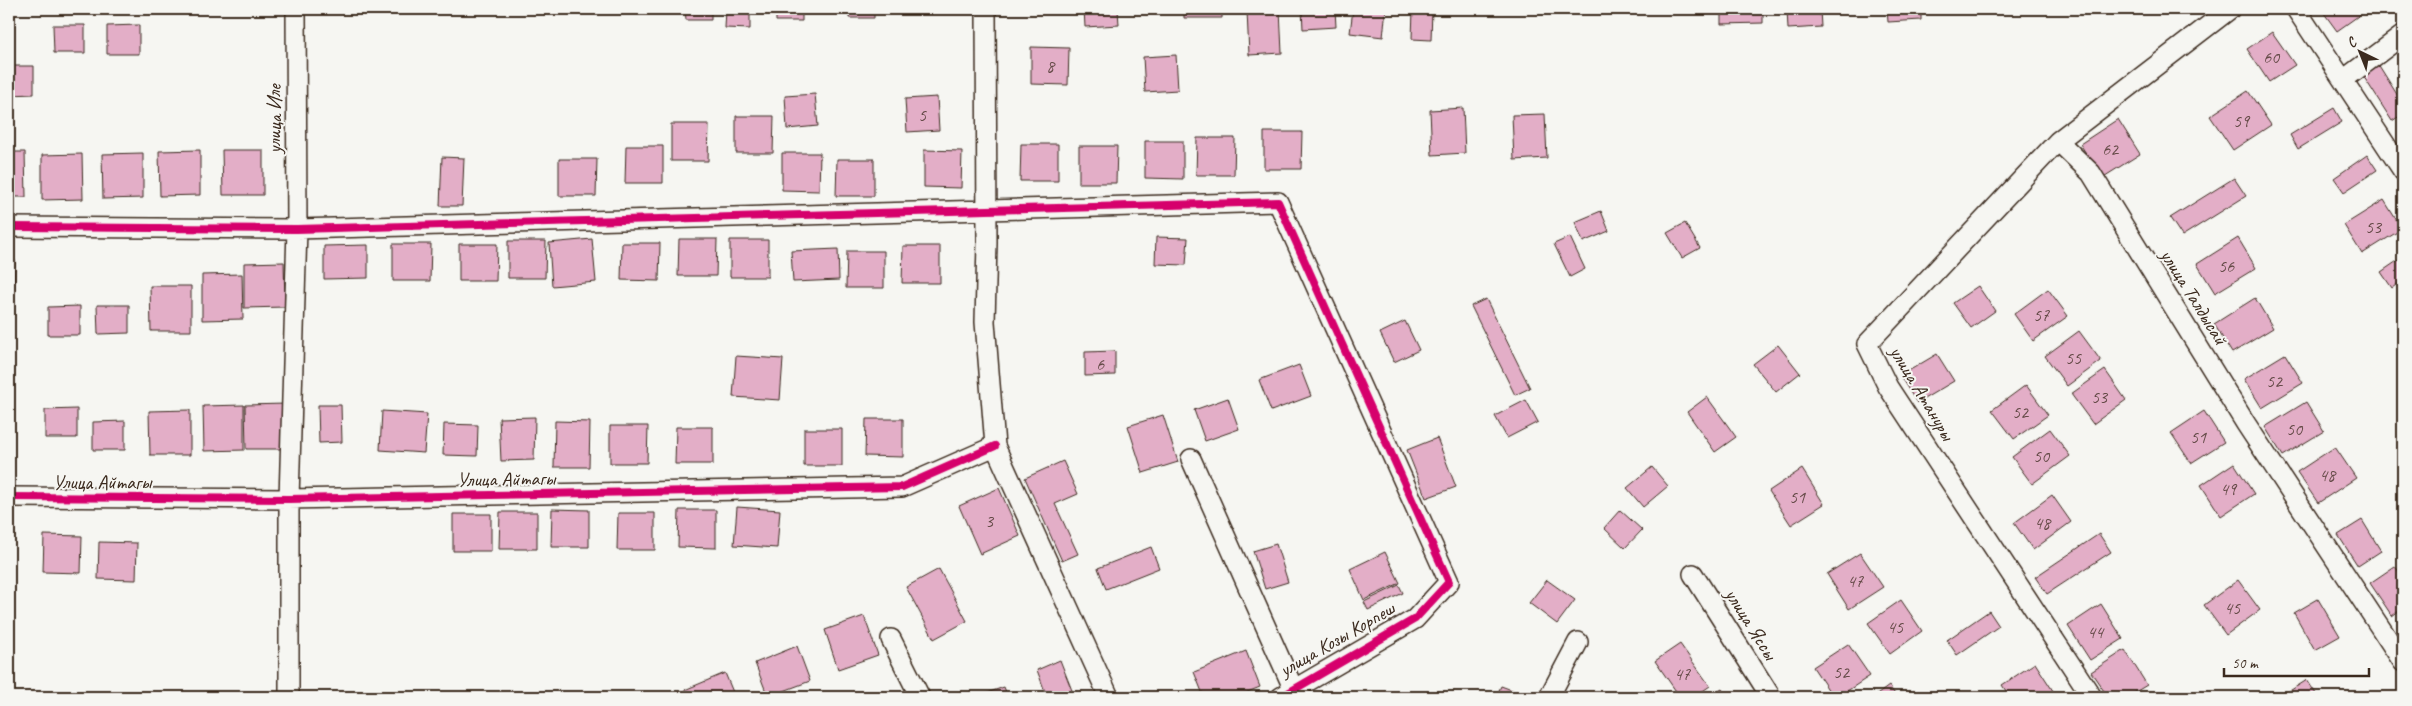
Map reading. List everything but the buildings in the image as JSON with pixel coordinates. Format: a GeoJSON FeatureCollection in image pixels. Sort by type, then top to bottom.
{"type":"FeatureCollection","features":[{"type":"Feature","properties":{"kind":"street","name":"улица Иле"},"geometry":{"type":"LineString","coordinates":[[296,9],[297,229]]}},
{"type":"Feature","properties":{"kind":"street"},"geometry":{"type":"LineString","coordinates":[[986,9],[985,322],[996,446],[1109,697]]}},
{"type":"Feature","properties":{"kind":"street"},"geometry":{"type":"LineString","coordinates":[[2058,141],[2230,9]]}},
{"type":"Feature","properties":{"kind":"street"},"geometry":{"type":"LineString","coordinates":[[2296,9],[2403,171]]}},
{"type":"Feature","properties":{"kind":"street"},"geometry":{"type":"LineString","coordinates":[[2343,80],[2403,35]]}},
{"type":"Feature","properties":{"kind":"street","name":"улица Талдысай"},"geometry":{"type":"LineString","coordinates":[[2058,141],[2091,173],[2246,424],[2403,662]]}},
{"type":"Feature","properties":{"kind":"street","name":"улица Атануры"},"geometry":{"type":"LineString","coordinates":[[2058,141],[1867,344],[1888,387],[2092,697]]}},
{"type":"Feature","properties":{"kind":"street","name":"улица Козы Корпеш"},"geometry":{"type":"LineString","coordinates":[[986,210],[1278,202],[1449,582],[1415,619],[1288,694]]}},
{"type":"Feature","properties":{"kind":"street"},"geometry":{"type":"LineString","coordinates":[[9,227],[297,229],[986,210]]}},
{"type":"Feature","properties":{"kind":"street"},"geometry":{"type":"LineString","coordinates":[[289,697],[288,499],[297,229]]}},
{"type":"Feature","properties":{"kind":"street","name":"Улица Айтагы"},"geometry":{"type":"LineString","coordinates":[[9,497],[288,499],[902,487],[996,446]]}},
{"type":"Feature","properties":{"kind":"street"},"geometry":{"type":"LineString","coordinates":[[1190,460],[1288,694]]}},
{"type":"Feature","properties":{"kind":"street","name":"улица Яссы"},"geometry":{"type":"LineString","coordinates":[[1693,574],[1771,697]]}},
{"type":"Feature","properties":{"kind":"street"},"geometry":{"type":"LineString","coordinates":[[891,639],[920,697]]}},
{"type":"Feature","properties":{"kind":"street"},"geometry":{"type":"LineString","coordinates":[[1549,697],[1578,642]]}},
{"type":"Feature","properties":{"kind":"cycle path"},"geometry":{"type":"LineString","coordinates":[[9,227],[297,229],[1278,202],[1449,582],[1415,619],[1281,697]]}},
{"type":"Feature","properties":{"kind":"cycle path"},"geometry":{"type":"LineString","coordinates":[[9,497],[289,499],[902,487],[995,446]]}}]}
